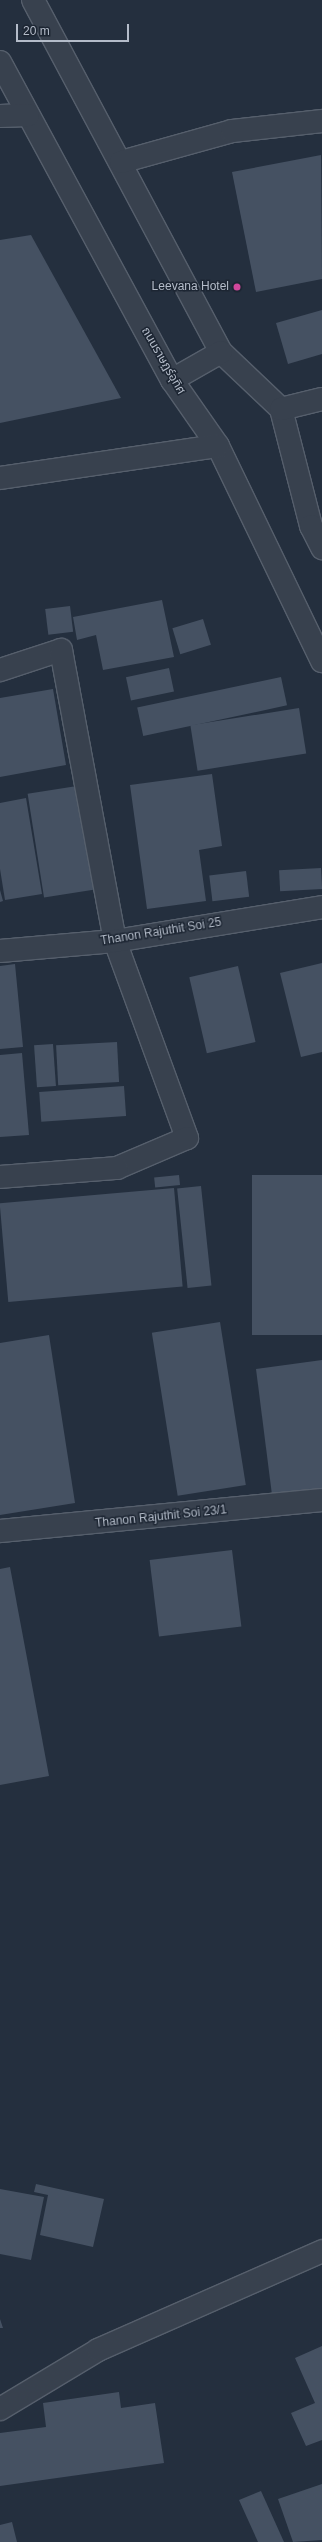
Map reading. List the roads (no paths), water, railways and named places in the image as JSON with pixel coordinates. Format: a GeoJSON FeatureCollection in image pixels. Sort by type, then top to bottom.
{"type":"FeatureCollection","features":[{"type":"Feature","properties":{"kind":"street"},"geometry":{"type":"LineString","coordinates":[[34,0],[221,352],[282,409],[322,548]]}},
{"type":"Feature","properties":{"kind":"street","name":"ถนนราษฏร์อุทิศ"},"geometry":{"type":"LineString","coordinates":[[0,62],[172,380],[218,446],[322,661]]}},
{"type":"Feature","properties":{"kind":"street"},"geometry":{"type":"LineString","coordinates":[[0,116],[28,115]]}},
{"type":"Feature","properties":{"kind":"street"},"geometry":{"type":"LineString","coordinates":[[121,162],[232,131],[322,121]]}},
{"type":"Feature","properties":{"kind":"street"},"geometry":{"type":"LineString","coordinates":[[172,380],[221,352]]}},
{"type":"Feature","properties":{"kind":"street"},"geometry":{"type":"LineString","coordinates":[[282,409],[322,399]]}},
{"type":"Feature","properties":{"kind":"street"},"geometry":{"type":"LineString","coordinates":[[0,478],[218,446]]}},
{"type":"Feature","properties":{"kind":"street"},"geometry":{"type":"LineString","coordinates":[[0,670],[61,650],[115,941],[187,1138],[117,1168],[0,1177]]}},
{"type":"Feature","properties":{"kind":"street","name":"Thanon Rajuthit Soi 25"},"geometry":{"type":"LineString","coordinates":[[0,951],[115,941],[322,907]]}},
{"type":"Feature","properties":{"kind":"street","name":"Thanon Rajuthit Soi 23/1"},"geometry":{"type":"LineString","coordinates":[[0,1531],[322,1500]]}},
{"type":"Feature","properties":{"kind":"street"},"geometry":{"type":"LineString","coordinates":[[0,2409],[98,2350],[322,2251]]}},
{"type":"Feature","properties":{"kind":"place","name":"Leevana Hotel"},"geometry":{"type":"Point","coordinates":[237,287]}}]}
